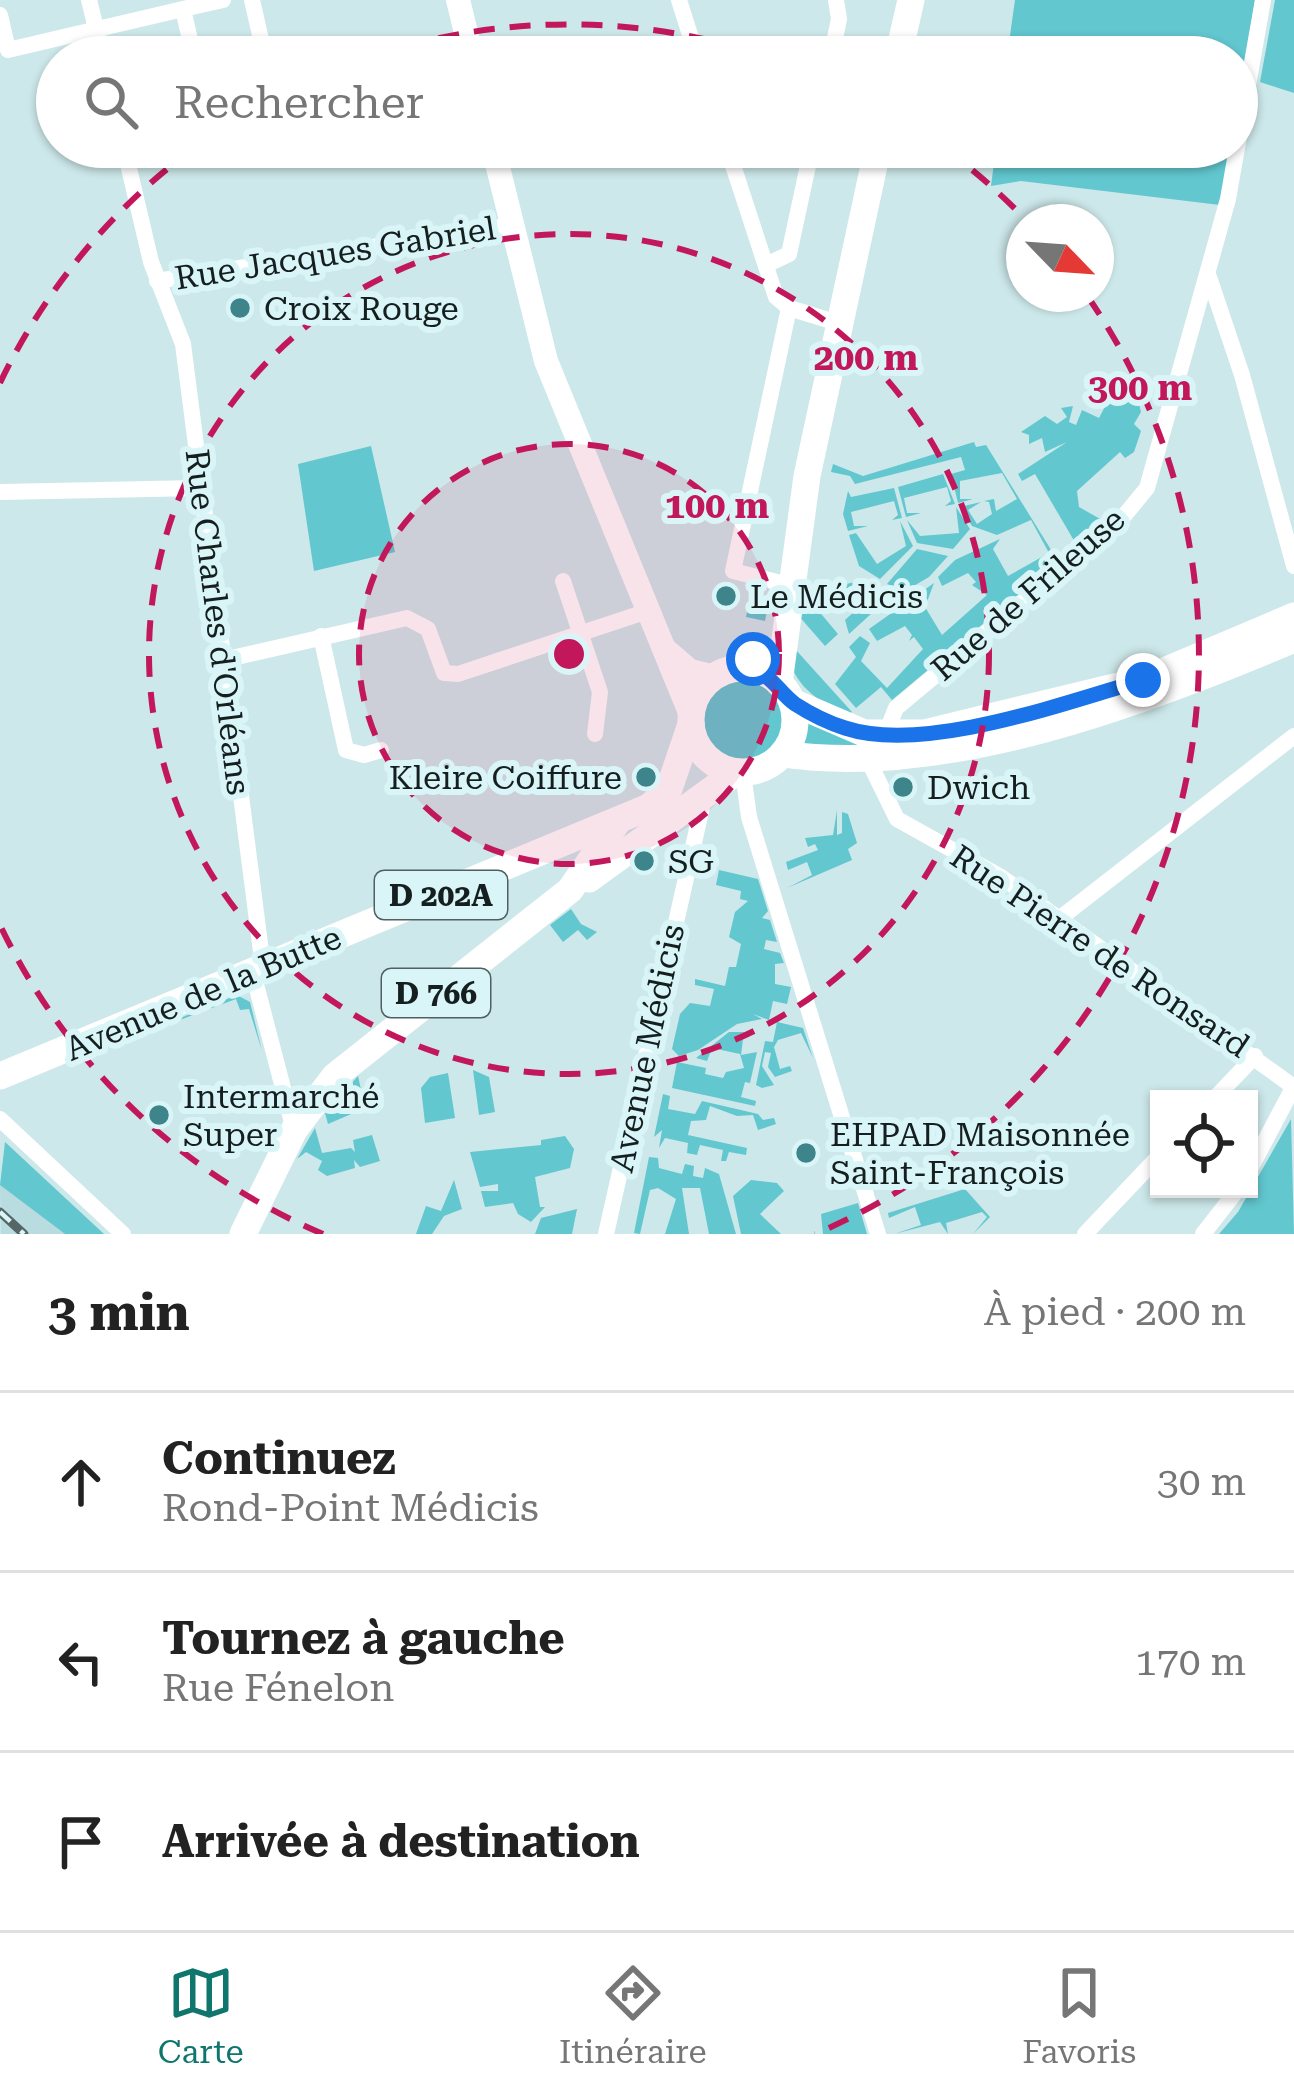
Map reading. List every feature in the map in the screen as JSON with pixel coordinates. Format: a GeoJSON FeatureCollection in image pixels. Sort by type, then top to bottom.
{"type":"FeatureCollection","features":[{"type":"Feature","properties":{"kind":"main road"},"geometry":{"type":"LineString","coordinates":[[902,36],[910,0]]}},
{"type":"Feature","properties":{"kind":"main road"},"geometry":{"type":"LineString","coordinates":[[807,476],[786,693],[792,738],[783,754],[765,767],[740,772],[705,756],[691,720],[703,687],[715,677],[745,668],[763,646],[807,476],[873,168]]}},
{"type":"Feature","properties":{"kind":"main road"},"geometry":{"type":"LineString","coordinates":[[745,668],[878,746],[1143,680],[1294,616]]}},
{"type":"Feature","properties":{"kind":"main road"},"geometry":{"type":"LineString","coordinates":[[783,754],[1027,732],[1112,710],[1294,639]]}},
{"type":"Feature","properties":{"kind":"main road","name":"Avenue de la Butte"},"geometry":{"type":"LineString","coordinates":[[11,1073],[660,800],[669,789],[691,720]]}},
{"type":"Feature","properties":{"kind":"main road","name":"D 766"},"geometry":{"type":"LineString","coordinates":[[242,1234],[294,1130],[359,1054],[570,890],[740,772]]}},
{"type":"Feature","properties":{"kind":"main road","name":"D 766"},"geometry":{"type":"LineString","coordinates":[[570,890],[618,821]]}},
{"type":"Feature","properties":{"kind":"street"},"geometry":{"type":"LineString","coordinates":[[89,0],[98,36]]}},
{"type":"Feature","properties":{"kind":"street"},"geometry":{"type":"LineString","coordinates":[[64,36],[223,0]]}},
{"type":"Feature","properties":{"kind":"street"},"geometry":{"type":"LineString","coordinates":[[252,0],[260,36]]}},
{"type":"Feature","properties":{"kind":"street"},"geometry":{"type":"LineString","coordinates":[[458,0],[467,36]]}},
{"type":"Feature","properties":{"kind":"street"},"geometry":{"type":"LineString","coordinates":[[679,0],[690,36]]}},
{"type":"Feature","properties":{"kind":"street"},"geometry":{"type":"LineString","coordinates":[[835,36],[836,0]]}},
{"type":"Feature","properties":{"kind":"street","name":"Rue de Frileuse"},"geometry":{"type":"LineString","coordinates":[[1256,36],[1263,0]]}},
{"type":"Feature","properties":{"kind":"street"},"geometry":{"type":"LineString","coordinates":[[183,9],[189,36]]}},
{"type":"Feature","properties":{"kind":"street"},"geometry":{"type":"LineString","coordinates":[[0,15],[8,50],[36,43]]}},
{"type":"Feature","properties":{"kind":"street","name":"Rue Charles d'Orléans"},"geometry":{"type":"LineString","coordinates":[[129,168],[157,281],[183,344],[258,970],[294,1130]]}},
{"type":"Feature","properties":{"kind":"street"},"geometry":{"type":"LineString","coordinates":[[498,168],[546,361],[691,720]]}},
{"type":"Feature","properties":{"kind":"street"},"geometry":{"type":"LineString","coordinates":[[734,168],[783,303],[733,571],[777,582]]}},
{"type":"Feature","properties":{"kind":"street"},"geometry":{"type":"LineString","coordinates":[[766,265],[789,254],[807,168]]}},
{"type":"Feature","properties":{"kind":"street","name":"Rue de Frileuse"},"geometry":{"type":"LineString","coordinates":[[878,746],[896,708],[1119,522],[1147,488],[1209,277],[1230,168]]}},
{"type":"Feature","properties":{"kind":"street","name":"Rue Jacques Gabriel"},"geometry":{"type":"LineString","coordinates":[[157,281],[512,225]]}},
{"type":"Feature","properties":{"kind":"street"},"geometry":{"type":"LineString","coordinates":[[1209,277],[1242,375],[1294,566]]}},
{"type":"Feature","properties":{"kind":"street"},"geometry":{"type":"LineString","coordinates":[[783,303],[838,322]]}},
{"type":"Feature","properties":{"kind":"street"},"geometry":{"type":"LineString","coordinates":[[0,493],[199,488]]}},
{"type":"Feature","properties":{"kind":"street"},"geometry":{"type":"LineString","coordinates":[[562,581],[600,692],[596,734]]}},
{"type":"Feature","properties":{"kind":"street"},"geometry":{"type":"LineString","coordinates":[[224,660],[407,618],[428,629],[444,673],[458,674],[648,611]]}},
{"type":"Feature","properties":{"kind":"street"},"geometry":{"type":"LineString","coordinates":[[321,637],[346,750],[364,754],[381,750]]}},
{"type":"Feature","properties":{"kind":"street"},"geometry":{"type":"LineString","coordinates":[[663,645],[678,663],[715,677]]}},
{"type":"Feature","properties":{"kind":"street"},"geometry":{"type":"LineString","coordinates":[[1059,919],[1294,736]]}},
{"type":"Feature","properties":{"kind":"street","name":"Rue Pierre de Ronsard"},"geometry":{"type":"LineString","coordinates":[[878,746],[886,806],[897,819],[1001,877],[1294,1087]]}},
{"type":"Feature","properties":{"kind":"street"},"geometry":{"type":"LineString","coordinates":[[740,772],[748,818],[878,1234]]}},
{"type":"Feature","properties":{"kind":"street","name":"Avenue Médicis"},"geometry":{"type":"LineString","coordinates":[[606,1234],[704,798]]}},
{"type":"Feature","properties":{"kind":"street","name":"Avenue Médicis"},"geometry":{"type":"LineString","coordinates":[[679,817],[688,862]]}},
{"type":"Feature","properties":{"kind":"street"},"geometry":{"type":"LineString","coordinates":[[1223,1090],[1255,1056]]}},
{"type":"Feature","properties":{"kind":"street"},"geometry":{"type":"LineString","coordinates":[[0,1091],[11,1073]]}},
{"type":"Feature","properties":{"kind":"street"},"geometry":{"type":"LineString","coordinates":[[1258,1154],[1294,1087]]}},
{"type":"Feature","properties":{"kind":"street"},"geometry":{"type":"LineString","coordinates":[[0,1119],[123,1234]]}},
{"type":"Feature","properties":{"kind":"street"},"geometry":{"type":"LineString","coordinates":[[1085,1234],[1150,1165]]}},
{"type":"Feature","properties":{"kind":"street"},"geometry":{"type":"LineString","coordinates":[[1203,1234],[1231,1198]]}},
{"type":"Feature","properties":{"kind":"shaded area"},"geometry":{"type":"Polygon","coordinates":[[[1015,0],[1255,0],[1249,36],[1010,36],[1015,0]]]}},
{"type":"Feature","properties":{"kind":"shaded area"},"geometry":{"type":"Polygon","coordinates":[[[1275,0],[1294,0],[1294,93],[1260,82],[1275,0]]]}},
{"type":"Feature","properties":{"kind":"shaded area"},"geometry":{"type":"Polygon","coordinates":[[[993,168],[1226,168],[1220,205],[1021,181],[991,186],[993,168]]]}},
{"type":"Feature","properties":{"kind":"shaded area"},"geometry":{"type":"Polygon","coordinates":[[[1107,381],[1137,396],[1141,412],[1134,424],[1141,431],[1134,452],[1125,458],[1120,452],[1077,491],[1079,507],[1102,520],[1076,544],[1035,474],[1022,481],[1018,474],[1067,442],[1045,452],[1042,438],[1029,444],[1029,435],[1021,432],[1045,416],[1057,424],[1067,417],[1061,408],[1073,406],[1069,422],[1076,425],[1082,410],[1099,418],[1109,399],[1104,396],[1111,389],[1107,381]]]}},
{"type":"Feature","properties":{"kind":"shaded area"},"geometry":{"type":"Polygon","coordinates":[[[974,442],[976,447],[986,445],[1058,561],[892,700],[881,687],[856,708],[835,684],[856,657],[849,647],[860,636],[870,643],[861,661],[887,688],[923,649],[914,637],[909,641],[912,635],[905,626],[877,641],[869,629],[934,583],[925,607],[942,635],[987,595],[972,585],[976,582],[968,573],[942,586],[938,577],[955,560],[1000,539],[993,549],[1008,576],[1049,553],[1031,520],[997,535],[972,526],[960,507],[981,502],[968,510],[977,524],[992,514],[989,502],[984,501],[994,499],[996,511],[1017,499],[1002,473],[960,481],[960,499],[973,499],[958,503],[951,474],[965,470],[961,457],[855,484],[850,476],[831,472],[833,464],[863,476],[974,442]]]}},
{"type":"Feature","properties":{"kind":"shaded area"},"geometry":{"type":"Polygon","coordinates":[[[371,446],[395,552],[314,571],[298,464],[371,446]]]}},
{"type":"Feature","properties":{"kind":"shaded area"},"geometry":{"type":"Polygon","coordinates":[[[943,474],[955,504],[945,506],[951,501],[947,487],[904,498],[907,513],[921,513],[906,517],[898,487],[943,474]]]}},
{"type":"Feature","properties":{"kind":"shaded area"},"geometry":{"type":"Polygon","coordinates":[[[894,488],[902,518],[892,520],[898,515],[894,501],[851,512],[854,526],[868,526],[848,531],[843,514],[848,491],[851,497],[894,488]]]}},
{"type":"Feature","properties":{"kind":"shaded area"},"geometry":{"type":"Polygon","coordinates":[[[956,507],[970,529],[953,549],[917,543],[907,520],[920,536],[959,533],[956,507]]]}},
{"type":"Feature","properties":{"kind":"shaded area"},"geometry":{"type":"Polygon","coordinates":[[[900,521],[913,546],[880,579],[859,566],[849,535],[856,533],[877,564],[906,546],[900,521]]]}},
{"type":"Feature","properties":{"kind":"shaded area"},"geometry":{"type":"Polygon","coordinates":[[[917,549],[948,556],[929,577],[905,591],[887,584],[917,549]]]}},
{"type":"Feature","properties":{"kind":"shaded area"},"geometry":{"type":"Polygon","coordinates":[[[859,581],[872,613],[849,634],[845,620],[857,609],[838,586],[859,581]]]}},
{"type":"Feature","properties":{"kind":"shaded area"},"geometry":{"type":"Polygon","coordinates":[[[753,583],[769,601],[765,621],[746,617],[753,583]]]}},
{"type":"Feature","properties":{"kind":"shaded area"},"geometry":{"type":"Polygon","coordinates":[[[812,603],[838,634],[825,646],[798,615],[812,603]]]}},
{"type":"Feature","properties":{"kind":"shaded area"},"geometry":{"type":"Polygon","coordinates":[[[786,639],[852,712],[846,716],[804,686],[791,666],[786,639]]]}},
{"type":"Feature","properties":{"kind":"shaded area"},"geometry":{"type":"Polygon","coordinates":[[[743,679],[772,692],[785,721],[772,750],[743,763],[714,750],[701,721],[714,692],[743,679]]]}},
{"type":"Feature","properties":{"kind":"shaded area"},"geometry":{"type":"Polygon","coordinates":[[[804,718],[863,746],[798,751],[804,718]]]}},
{"type":"Feature","properties":{"kind":"shaded area"},"geometry":{"type":"Polygon","coordinates":[[[837,810],[837,835],[842,833],[842,812],[848,814],[857,843],[848,849],[852,860],[787,888],[812,875],[807,862],[788,870],[786,862],[818,850],[815,844],[808,847],[805,838],[833,835],[837,810]]]}},
{"type":"Feature","properties":{"kind":"shaded area"},"geometry":{"type":"Polygon","coordinates":[[[719,870],[758,879],[768,911],[762,918],[770,920],[777,942],[766,940],[764,949],[780,953],[784,963],[775,964],[775,984],[791,987],[787,1004],[773,1001],[769,1020],[753,1014],[762,1019],[737,1024],[698,1050],[679,1056],[672,1049],[680,1014],[690,1003],[710,1006],[714,989],[695,985],[695,979],[725,986],[741,944],[729,937],[735,912],[748,901],[740,899],[741,891],[716,885],[719,870]]]}},
{"type":"Feature","properties":{"kind":"shaded area"},"geometry":{"type":"Polygon","coordinates":[[[571,909],[581,924],[597,932],[587,940],[578,930],[563,942],[550,925],[571,909]]]}},
{"type":"Feature","properties":{"kind":"shaded area"},"geometry":{"type":"Polygon","coordinates":[[[237,995],[250,1002],[262,1051],[249,1009],[240,1010],[236,999],[121,1042],[237,995]]]}},
{"type":"Feature","properties":{"kind":"shaded area"},"geometry":{"type":"Polygon","coordinates":[[[777,1022],[803,1028],[813,1058],[801,1033],[778,1040],[774,1047],[780,1069],[790,1066],[792,1071],[775,1077],[768,1067],[771,1053],[765,1052],[762,1066],[774,1085],[762,1088],[756,1085],[765,1041],[773,1042],[777,1022]]]}},
{"type":"Feature","properties":{"kind":"shaded area"},"geometry":{"type":"Polygon","coordinates":[[[729,1032],[744,1032],[741,1055],[757,1052],[750,1083],[745,1082],[741,1097],[756,1101],[755,1106],[672,1088],[677,1062],[706,1068],[705,1074],[723,1078],[726,1072],[744,1068],[740,1054],[712,1048],[707,1061],[696,1058],[729,1032]]]}},
{"type":"Feature","properties":{"kind":"shaded area"},"geometry":{"type":"Polygon","coordinates":[[[473,1070],[489,1077],[495,1112],[479,1115],[473,1070]]]}},
{"type":"Feature","properties":{"kind":"shaded area"},"geometry":{"type":"Polygon","coordinates":[[[448,1073],[455,1118],[425,1123],[421,1088],[430,1077],[448,1073]]]}},
{"type":"Feature","properties":{"kind":"shaded area"},"geometry":{"type":"Polygon","coordinates":[[[358,1076],[365,1108],[328,1124],[325,1113],[358,1076]]]}},
{"type":"Feature","properties":{"kind":"shaded area"},"geometry":{"type":"Polygon","coordinates":[[[663,1094],[670,1096],[668,1109],[695,1114],[702,1101],[758,1114],[763,1120],[774,1118],[776,1124],[758,1130],[753,1115],[737,1116],[710,1106],[706,1120],[691,1121],[688,1135],[747,1148],[746,1155],[729,1152],[726,1161],[721,1161],[723,1150],[700,1145],[697,1155],[687,1153],[688,1143],[665,1138],[659,1148],[662,1130],[654,1137],[663,1094]]]}},
{"type":"Feature","properties":{"kind":"shaded area"},"geometry":{"type":"Polygon","coordinates":[[[1291,1119],[1294,1234],[1219,1234],[1246,1198],[1258,1198],[1258,1177],[1291,1119]]]}},
{"type":"Feature","properties":{"kind":"shaded area"},"geometry":{"type":"Polygon","coordinates":[[[315,1128],[322,1153],[351,1148],[355,1152],[353,1140],[372,1135],[380,1161],[360,1167],[354,1160],[355,1168],[327,1176],[318,1170],[322,1161],[306,1152],[297,1159],[315,1128]]]}},
{"type":"Feature","properties":{"kind":"shaded area"},"geometry":{"type":"Polygon","coordinates":[[[565,1136],[574,1149],[570,1168],[535,1177],[540,1207],[545,1207],[531,1222],[518,1214],[513,1203],[485,1207],[481,1191],[498,1191],[498,1184],[480,1187],[470,1152],[541,1145],[541,1140],[565,1136]]]}},
{"type":"Feature","properties":{"kind":"shaded area"},"geometry":{"type":"Polygon","coordinates":[[[5,1142],[104,1234],[65,1234],[0,1185],[5,1142]]]}},
{"type":"Feature","properties":{"kind":"shaded area"},"geometry":{"type":"Polygon","coordinates":[[[649,1157],[658,1158],[659,1168],[682,1174],[685,1164],[694,1166],[693,1176],[703,1178],[705,1168],[719,1174],[736,1234],[709,1234],[700,1188],[682,1188],[689,1234],[665,1234],[676,1199],[658,1188],[650,1190],[640,1234],[634,1233],[649,1157]]]}},
{"type":"Feature","properties":{"kind":"shaded area"},"geometry":{"type":"Polygon","coordinates":[[[454,1180],[462,1209],[444,1216],[432,1234],[416,1234],[426,1206],[441,1211],[454,1180]]]}},
{"type":"Feature","properties":{"kind":"shaded area"},"geometry":{"type":"Polygon","coordinates":[[[751,1180],[777,1183],[784,1191],[760,1214],[781,1234],[741,1234],[733,1196],[751,1180]]]}},
{"type":"Feature","properties":{"kind":"shaded area"},"geometry":{"type":"Polygon","coordinates":[[[0,1185],[65,1234],[1,1234],[0,1185]]]}},
{"type":"Feature","properties":{"kind":"shaded area"},"geometry":{"type":"Polygon","coordinates":[[[965,1189],[990,1217],[973,1234],[987,1217],[982,1212],[946,1223],[948,1234],[940,1222],[894,1234],[921,1225],[915,1207],[889,1218],[888,1213],[965,1189]]]}},
{"type":"Feature","properties":{"kind":"shaded area"},"geometry":{"type":"Polygon","coordinates":[[[858,1203],[867,1234],[823,1234],[821,1214],[858,1203]]]}},
{"type":"Feature","properties":{"kind":"shaded area"},"geometry":{"type":"Polygon","coordinates":[[[577,1209],[572,1234],[535,1234],[541,1218],[577,1209]]]}},
{"type":"Feature","properties":{"kind":"railway"},"geometry":{"type":"LineString","coordinates":[[0,1212],[24,1234]]}},
{"type":"Feature","properties":{"kind":"place","name":"Croix Rouge"},"geometry":{"type":"Point","coordinates":[240,308]}},
{"type":"Feature","properties":{"kind":"place","name":"Le Médicis"},"geometry":{"type":"Point","coordinates":[726,596]}},
{"type":"Feature","properties":{"kind":"place","name":"Kleire Coiffure"},"geometry":{"type":"Point","coordinates":[646,777]}},
{"type":"Feature","properties":{"kind":"place","name":"Dwich"},"geometry":{"type":"Point","coordinates":[903,787]}},
{"type":"Feature","properties":{"kind":"place","name":"SG"},"geometry":{"type":"Point","coordinates":[644,861]}},
{"type":"Feature","properties":{"kind":"place","name":"Intermarché Super"},"geometry":{"type":"Point","coordinates":[159,1115]}},
{"type":"Feature","properties":{"kind":"place","name":"EHPAD Maisonnée Saint-François"},"geometry":{"type":"Point","coordinates":[806,1153]}},
{"type":"Feature","properties":{"kind":"route"},"geometry":{"type":"LineString","coordinates":[[753,659],[745,668],[769,675],[792,702],[864,733],[924,733],[1072,701],[1143,680]]}}]}
